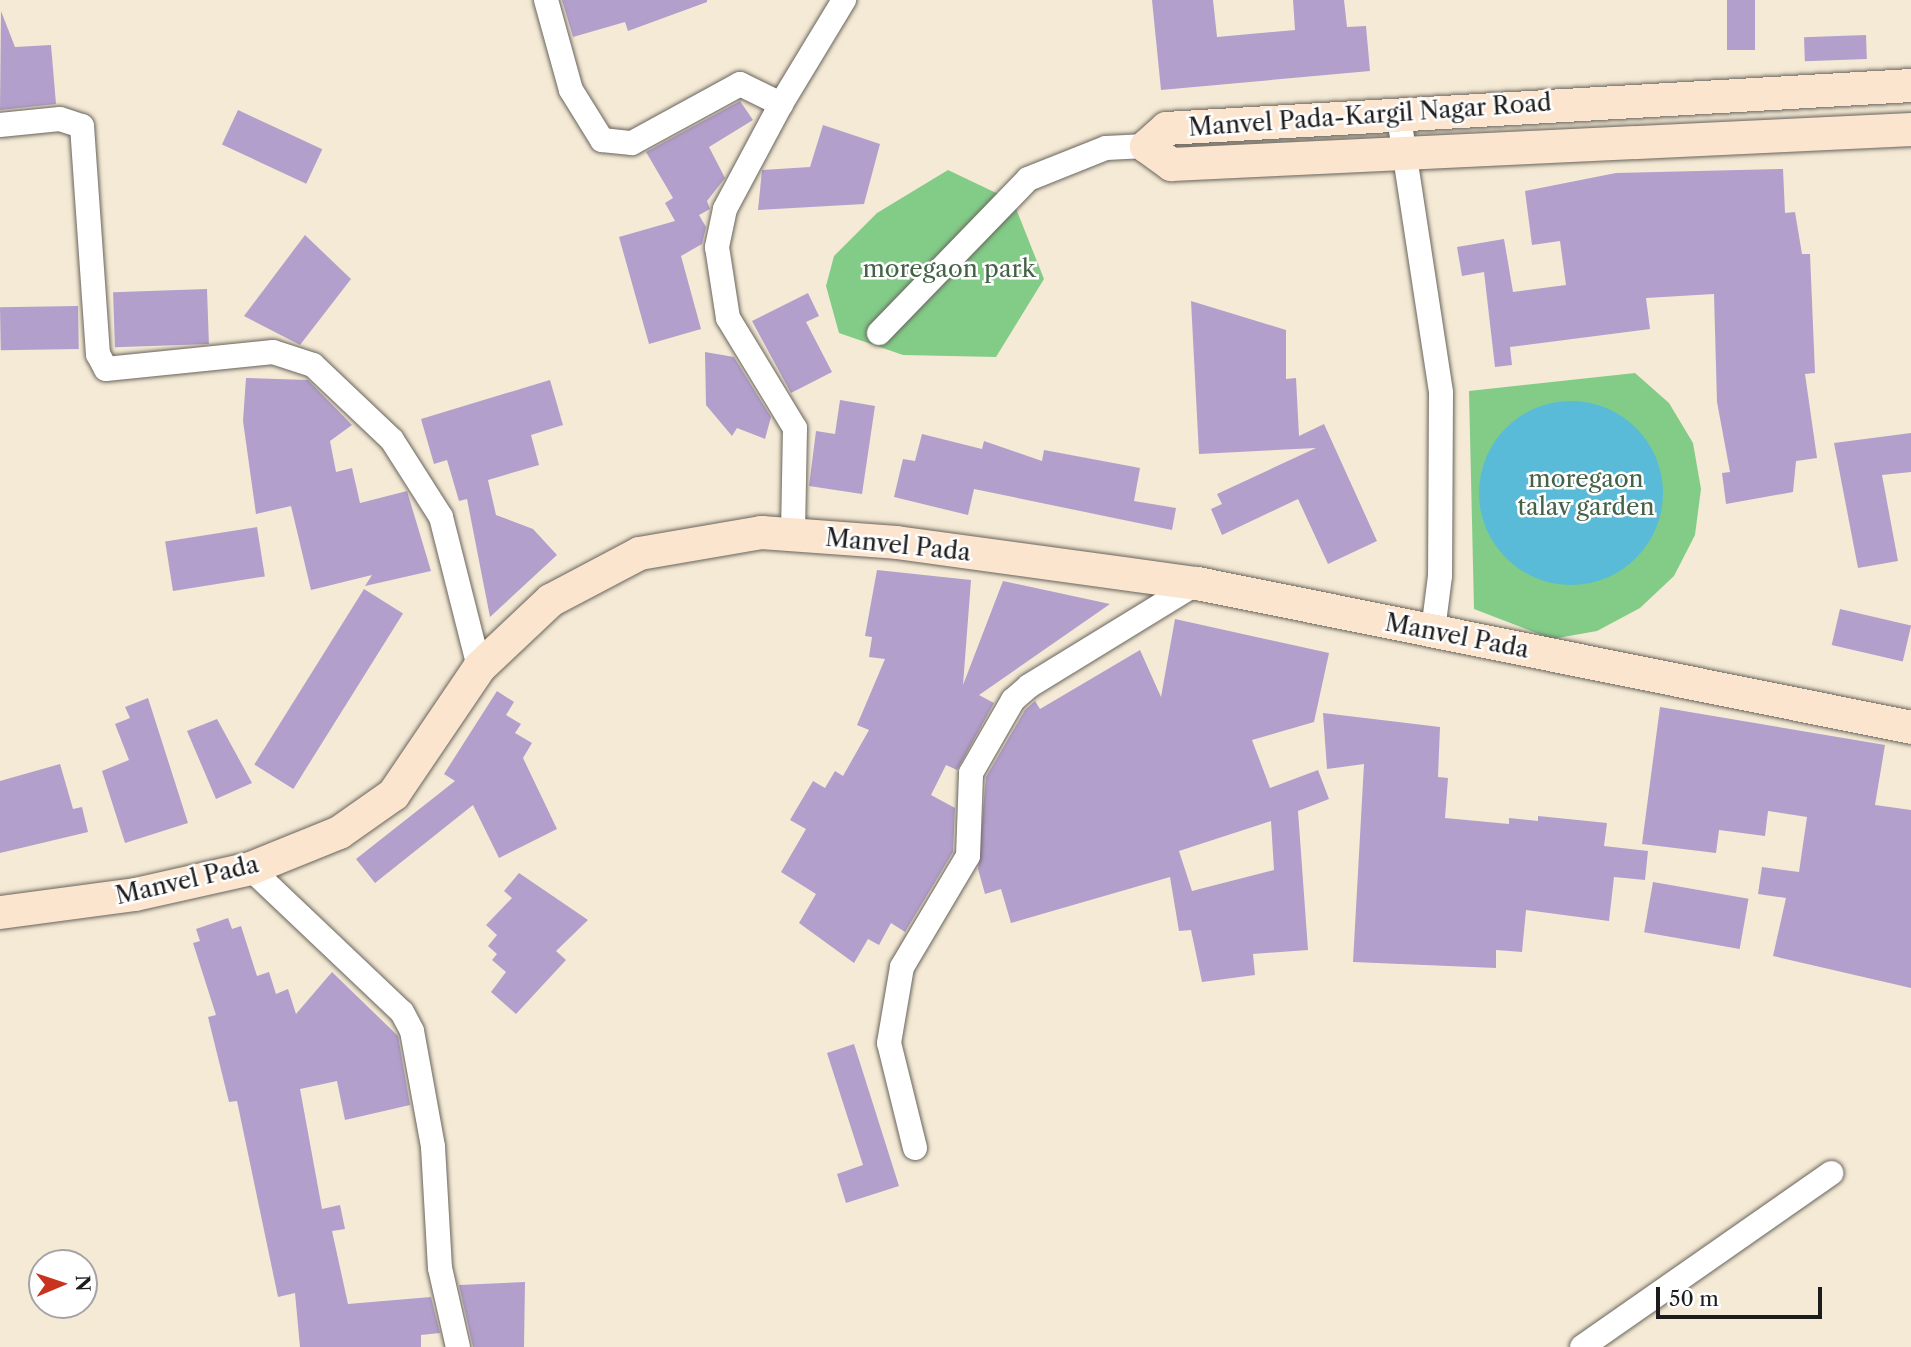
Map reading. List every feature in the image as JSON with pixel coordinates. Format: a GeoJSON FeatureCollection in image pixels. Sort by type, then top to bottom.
{"type":"FeatureCollection","features":[{"type":"Feature","properties":{"kind":"main road","name":"Manvel Pada-Kargil Nagar Road"},"geometry":{"type":"LineString","coordinates":[[1911,86],[1398,111],[1166,128],[1146,146],[1171,164],[1408,156],[1911,129]]}},
{"type":"Feature","properties":{"kind":"main road","name":"Manvel Pada"},"geometry":{"type":"LineString","coordinates":[[0,912],[135,894],[250,868],[339,832],[393,794],[479,667],[550,600],[639,553],[761,531],[896,542],[1197,583],[1911,727]]}},
{"type":"Feature","properties":{"kind":"street"},"geometry":{"type":"LineString","coordinates":[[546,0],[571,90],[602,140],[632,143],[740,85],[781,104]]}},
{"type":"Feature","properties":{"kind":"street"},"geometry":{"type":"LineString","coordinates":[[793,535],[795,428],[728,317],[717,247],[724,208],[781,104],[844,0]]}},
{"type":"Feature","properties":{"kind":"street"},"geometry":{"type":"LineString","coordinates":[[1398,111],[1408,156],[1441,393],[1440,576],[1433,631]]}},
{"type":"Feature","properties":{"kind":"street"},"geometry":{"type":"LineString","coordinates":[[0,125],[60,119],[82,126],[98,354],[106,369],[273,352],[313,365],[392,440],[442,517],[479,667]]}},
{"type":"Feature","properties":{"kind":"street"},"geometry":{"type":"LineString","coordinates":[[879,333],[1028,179],[1105,148],[1146,146]]}},
{"type":"Feature","properties":{"kind":"street"},"geometry":{"type":"LineString","coordinates":[[915,1148],[889,1043],[902,967],[968,856],[971,773],[1013,700],[1029,686],[1197,583]]}},
{"type":"Feature","properties":{"kind":"street"},"geometry":{"type":"LineString","coordinates":[[250,868],[402,1012],[412,1031],[433,1147],[440,1268],[458,1347]]}},
{"type":"Feature","properties":{"kind":"street"},"geometry":{"type":"LineString","coordinates":[[1582,1347],[1831,1173]]}},
{"type":"Feature","properties":{"kind":"green space","name":"moregaon park"},"geometry":{"type":"Polygon","coordinates":[[[948,170],[1013,201],[1044,279],[996,357],[903,355],[839,333],[826,286],[834,256],[877,213],[948,170]]]}},
{"type":"Feature","properties":{"kind":"green space","name":"moregaon talav garden"},"geometry":{"type":"Polygon","coordinates":[[[1635,373],[1669,403],[1693,443],[1701,489],[1695,535],[1674,576],[1640,608],[1597,631],[1552,639],[1474,609],[1469,391],[1635,373]]]}},
{"type":"Feature","properties":{"kind":"water"},"geometry":{"type":"Polygon","coordinates":[[[1571,401],[1606,408],[1636,428],[1656,458],[1663,493],[1656,528],[1636,558],[1606,578],[1571,585],[1536,578],[1506,558],[1486,528],[1479,493],[1486,458],[1506,428],[1536,408],[1571,401]]]}},
{"type":"Feature","properties":{"kind":"building"},"geometry":{"type":"Polygon","coordinates":[[[562,0],[707,2],[628,31],[625,22],[573,37],[562,0]]]}},
{"type":"Feature","properties":{"kind":"building"},"geometry":{"type":"Polygon","coordinates":[[[1152,0],[1213,0],[1217,37],[1295,30],[1293,0],[1344,0],[1347,27],[1366,26],[1370,71],[1161,90],[1152,0]]]}},
{"type":"Feature","properties":{"kind":"building"},"geometry":{"type":"Polygon","coordinates":[[[1727,0],[1755,0],[1755,50],[1727,50],[1727,0]]]}},
{"type":"Feature","properties":{"kind":"building"},"geometry":{"type":"Polygon","coordinates":[[[1,11],[15,47],[51,45],[56,104],[0,110],[1,11]]]}},
{"type":"Feature","properties":{"kind":"building"},"geometry":{"type":"Polygon","coordinates":[[[1866,35],[1867,59],[1805,61],[1804,37],[1866,35]]]}},
{"type":"Feature","properties":{"kind":"building"},"geometry":{"type":"Polygon","coordinates":[[[740,101],[753,120],[709,147],[725,178],[707,201],[710,209],[699,215],[706,227],[702,244],[681,256],[701,329],[649,344],[619,237],[675,221],[665,203],[673,198],[646,152],[740,101]]]}},
{"type":"Feature","properties":{"kind":"building"},"geometry":{"type":"Polygon","coordinates":[[[238,110],[322,149],[306,184],[222,144],[238,110]]]}},
{"type":"Feature","properties":{"kind":"building"},"geometry":{"type":"Polygon","coordinates":[[[823,125],[880,144],[864,204],[758,210],[762,170],[810,167],[823,125]]]}},
{"type":"Feature","properties":{"kind":"building"},"geometry":{"type":"Polygon","coordinates":[[[1783,169],[1785,213],[1795,212],[1802,254],[1810,254],[1815,373],[1805,374],[1817,458],[1796,461],[1793,492],[1726,504],[1722,473],[1730,472],[1717,402],[1714,294],[1646,298],[1650,329],[1510,347],[1512,365],[1495,367],[1484,272],[1462,276],[1457,247],[1504,239],[1513,292],[1566,285],[1560,241],[1532,245],[1525,191],[1616,173],[1783,169]]]}},
{"type":"Feature","properties":{"kind":"building"},"geometry":{"type":"Polygon","coordinates":[[[305,235],[351,279],[300,345],[244,316],[305,235]]]}},
{"type":"Feature","properties":{"kind":"building"},"geometry":{"type":"Polygon","coordinates":[[[207,289],[209,344],[115,347],[113,292],[207,289]]]}},
{"type":"Feature","properties":{"kind":"building"},"geometry":{"type":"Polygon","coordinates":[[[808,293],[819,316],[806,322],[832,372],[791,393],[752,321],[808,293]]]}},
{"type":"Feature","properties":{"kind":"building"},"geometry":{"type":"Polygon","coordinates":[[[1191,301],[1286,330],[1286,379],[1296,378],[1299,436],[1324,424],[1377,541],[1328,564],[1298,499],[1222,535],[1211,509],[1222,504],[1217,494],[1316,448],[1199,454],[1191,301]]]}},
{"type":"Feature","properties":{"kind":"building"},"geometry":{"type":"Polygon","coordinates":[[[78,306],[79,349],[1,350],[0,307],[78,306]]]}},
{"type":"Feature","properties":{"kind":"building"},"geometry":{"type":"Polygon","coordinates":[[[705,352],[734,357],[771,417],[765,439],[737,428],[732,436],[706,405],[705,352]]]}},
{"type":"Feature","properties":{"kind":"building"},"geometry":{"type":"Polygon","coordinates":[[[246,378],[308,380],[352,425],[330,441],[336,472],[352,468],[360,503],[407,491],[431,571],[365,586],[372,575],[311,590],[291,506],[256,514],[243,421],[246,378]]]}},
{"type":"Feature","properties":{"kind":"building"},"geometry":{"type":"Polygon","coordinates":[[[550,380],[563,425],[531,435],[539,465],[488,480],[496,515],[533,529],[557,555],[490,617],[467,499],[459,501],[447,460],[434,464],[421,419],[550,380]]]}},
{"type":"Feature","properties":{"kind":"building"},"geometry":{"type":"Polygon","coordinates":[[[840,400],[875,406],[862,494],[809,486],[816,431],[835,434],[840,400]]]}},
{"type":"Feature","properties":{"kind":"building"},"geometry":{"type":"Polygon","coordinates":[[[1911,433],[1911,472],[1882,475],[1898,561],[1858,568],[1834,443],[1911,433]]]}},
{"type":"Feature","properties":{"kind":"building"},"geometry":{"type":"Polygon","coordinates":[[[922,434],[982,449],[984,441],[1042,461],[1044,450],[1140,468],[1134,501],[1176,508],[1172,530],[974,489],[968,515],[894,497],[903,459],[915,461],[922,434]]]}},
{"type":"Feature","properties":{"kind":"building"},"geometry":{"type":"Polygon","coordinates":[[[257,527],[265,576],[173,591],[165,542],[257,527]]]}},
{"type":"Feature","properties":{"kind":"building"},"geometry":{"type":"Polygon","coordinates":[[[877,570],[971,580],[963,685],[1003,581],[1110,604],[979,695],[994,703],[957,770],[946,765],[931,795],[955,808],[953,852],[905,932],[891,923],[879,945],[868,939],[854,963],[799,923],[816,894],[781,872],[806,829],[790,820],[813,781],[825,788],[835,771],[843,776],[869,730],[857,725],[885,659],[869,657],[872,637],[865,636],[877,570]]]}},
{"type":"Feature","properties":{"kind":"building"},"geometry":{"type":"Polygon","coordinates":[[[364,589],[403,613],[293,789],[254,765],[364,589]]]}},
{"type":"Feature","properties":{"kind":"building"},"geometry":{"type":"Polygon","coordinates":[[[1840,609],[1911,625],[1903,661],[1832,645],[1840,609]]]}},
{"type":"Feature","properties":{"kind":"building"},"geometry":{"type":"Polygon","coordinates":[[[1175,619],[1329,653],[1314,722],[1252,740],[1270,788],[1318,770],[1329,799],[1298,811],[1308,950],[1253,954],[1255,975],[1202,982],[1191,930],[1179,931],[1170,877],[1011,923],[1001,889],[985,894],[978,869],[986,777],[1025,710],[1035,701],[1040,709],[1140,650],[1161,697],[1175,619]],[[1271,821],[1179,851],[1192,891],[1274,870],[1271,821]]]}},
{"type":"Feature","properties":{"kind":"building"},"geometry":{"type":"Polygon","coordinates":[[[497,691],[514,702],[506,715],[521,724],[515,733],[532,743],[523,758],[557,829],[499,858],[473,805],[375,883],[356,859],[455,781],[444,774],[497,691]]]}},
{"type":"Feature","properties":{"kind":"building"},"geometry":{"type":"Polygon","coordinates":[[[148,698],[188,823],[125,843],[102,771],[129,760],[115,724],[130,718],[125,707],[148,698]]]}},
{"type":"Feature","properties":{"kind":"building"},"geometry":{"type":"Polygon","coordinates":[[[1660,707],[1885,745],[1875,805],[1911,810],[1911,988],[1773,956],[1786,898],[1758,894],[1762,867],[1799,872],[1807,817],[1768,811],[1765,836],[1719,830],[1716,853],[1642,844],[1660,707]]]}},
{"type":"Feature","properties":{"kind":"building"},"geometry":{"type":"Polygon","coordinates":[[[1323,713],[1440,727],[1438,777],[1448,778],[1445,818],[1509,824],[1509,818],[1538,821],[1538,816],[1607,823],[1604,846],[1648,851],[1645,880],[1614,877],[1609,921],[1526,910],[1522,952],[1496,950],[1496,968],[1353,962],[1364,764],[1327,769],[1323,713]]]}},
{"type":"Feature","properties":{"kind":"building"},"geometry":{"type":"Polygon","coordinates":[[[217,719],[252,783],[216,799],[187,731],[217,719]]]}},
{"type":"Feature","properties":{"kind":"building"},"geometry":{"type":"Polygon","coordinates":[[[60,764],[73,809],[82,807],[88,832],[0,853],[0,781],[60,764]]]}},
{"type":"Feature","properties":{"kind":"building"},"geometry":{"type":"Polygon","coordinates":[[[519,873],[588,920],[556,951],[566,960],[516,1014],[491,992],[506,972],[492,960],[497,954],[488,946],[497,935],[486,925],[512,898],[504,891],[519,873]]]}},
{"type":"Feature","properties":{"kind":"building"},"geometry":{"type":"Polygon","coordinates":[[[1653,882],[1749,899],[1740,949],[1644,932],[1653,882]]]}},
{"type":"Feature","properties":{"kind":"building"},"geometry":{"type":"Polygon","coordinates":[[[228,918],[232,929],[241,926],[257,976],[269,972],[276,994],[288,989],[296,1014],[332,972],[398,1036],[410,1105],[345,1120],[337,1081],[300,1089],[322,1209],[340,1205],[345,1229],[332,1231],[348,1304],[431,1297],[440,1333],[421,1335],[421,1347],[300,1347],[295,1293],[278,1297],[237,1101],[229,1102],[208,1017],[216,1015],[193,943],[200,941],[196,929],[228,918]]]}},
{"type":"Feature","properties":{"kind":"building"},"geometry":{"type":"Polygon","coordinates":[[[854,1044],[899,1186],[846,1203],[837,1174],[863,1165],[827,1053],[854,1044]]]}},
{"type":"Feature","properties":{"kind":"building"},"geometry":{"type":"Polygon","coordinates":[[[525,1282],[524,1347],[473,1347],[459,1285],[525,1282]]]}}]}
